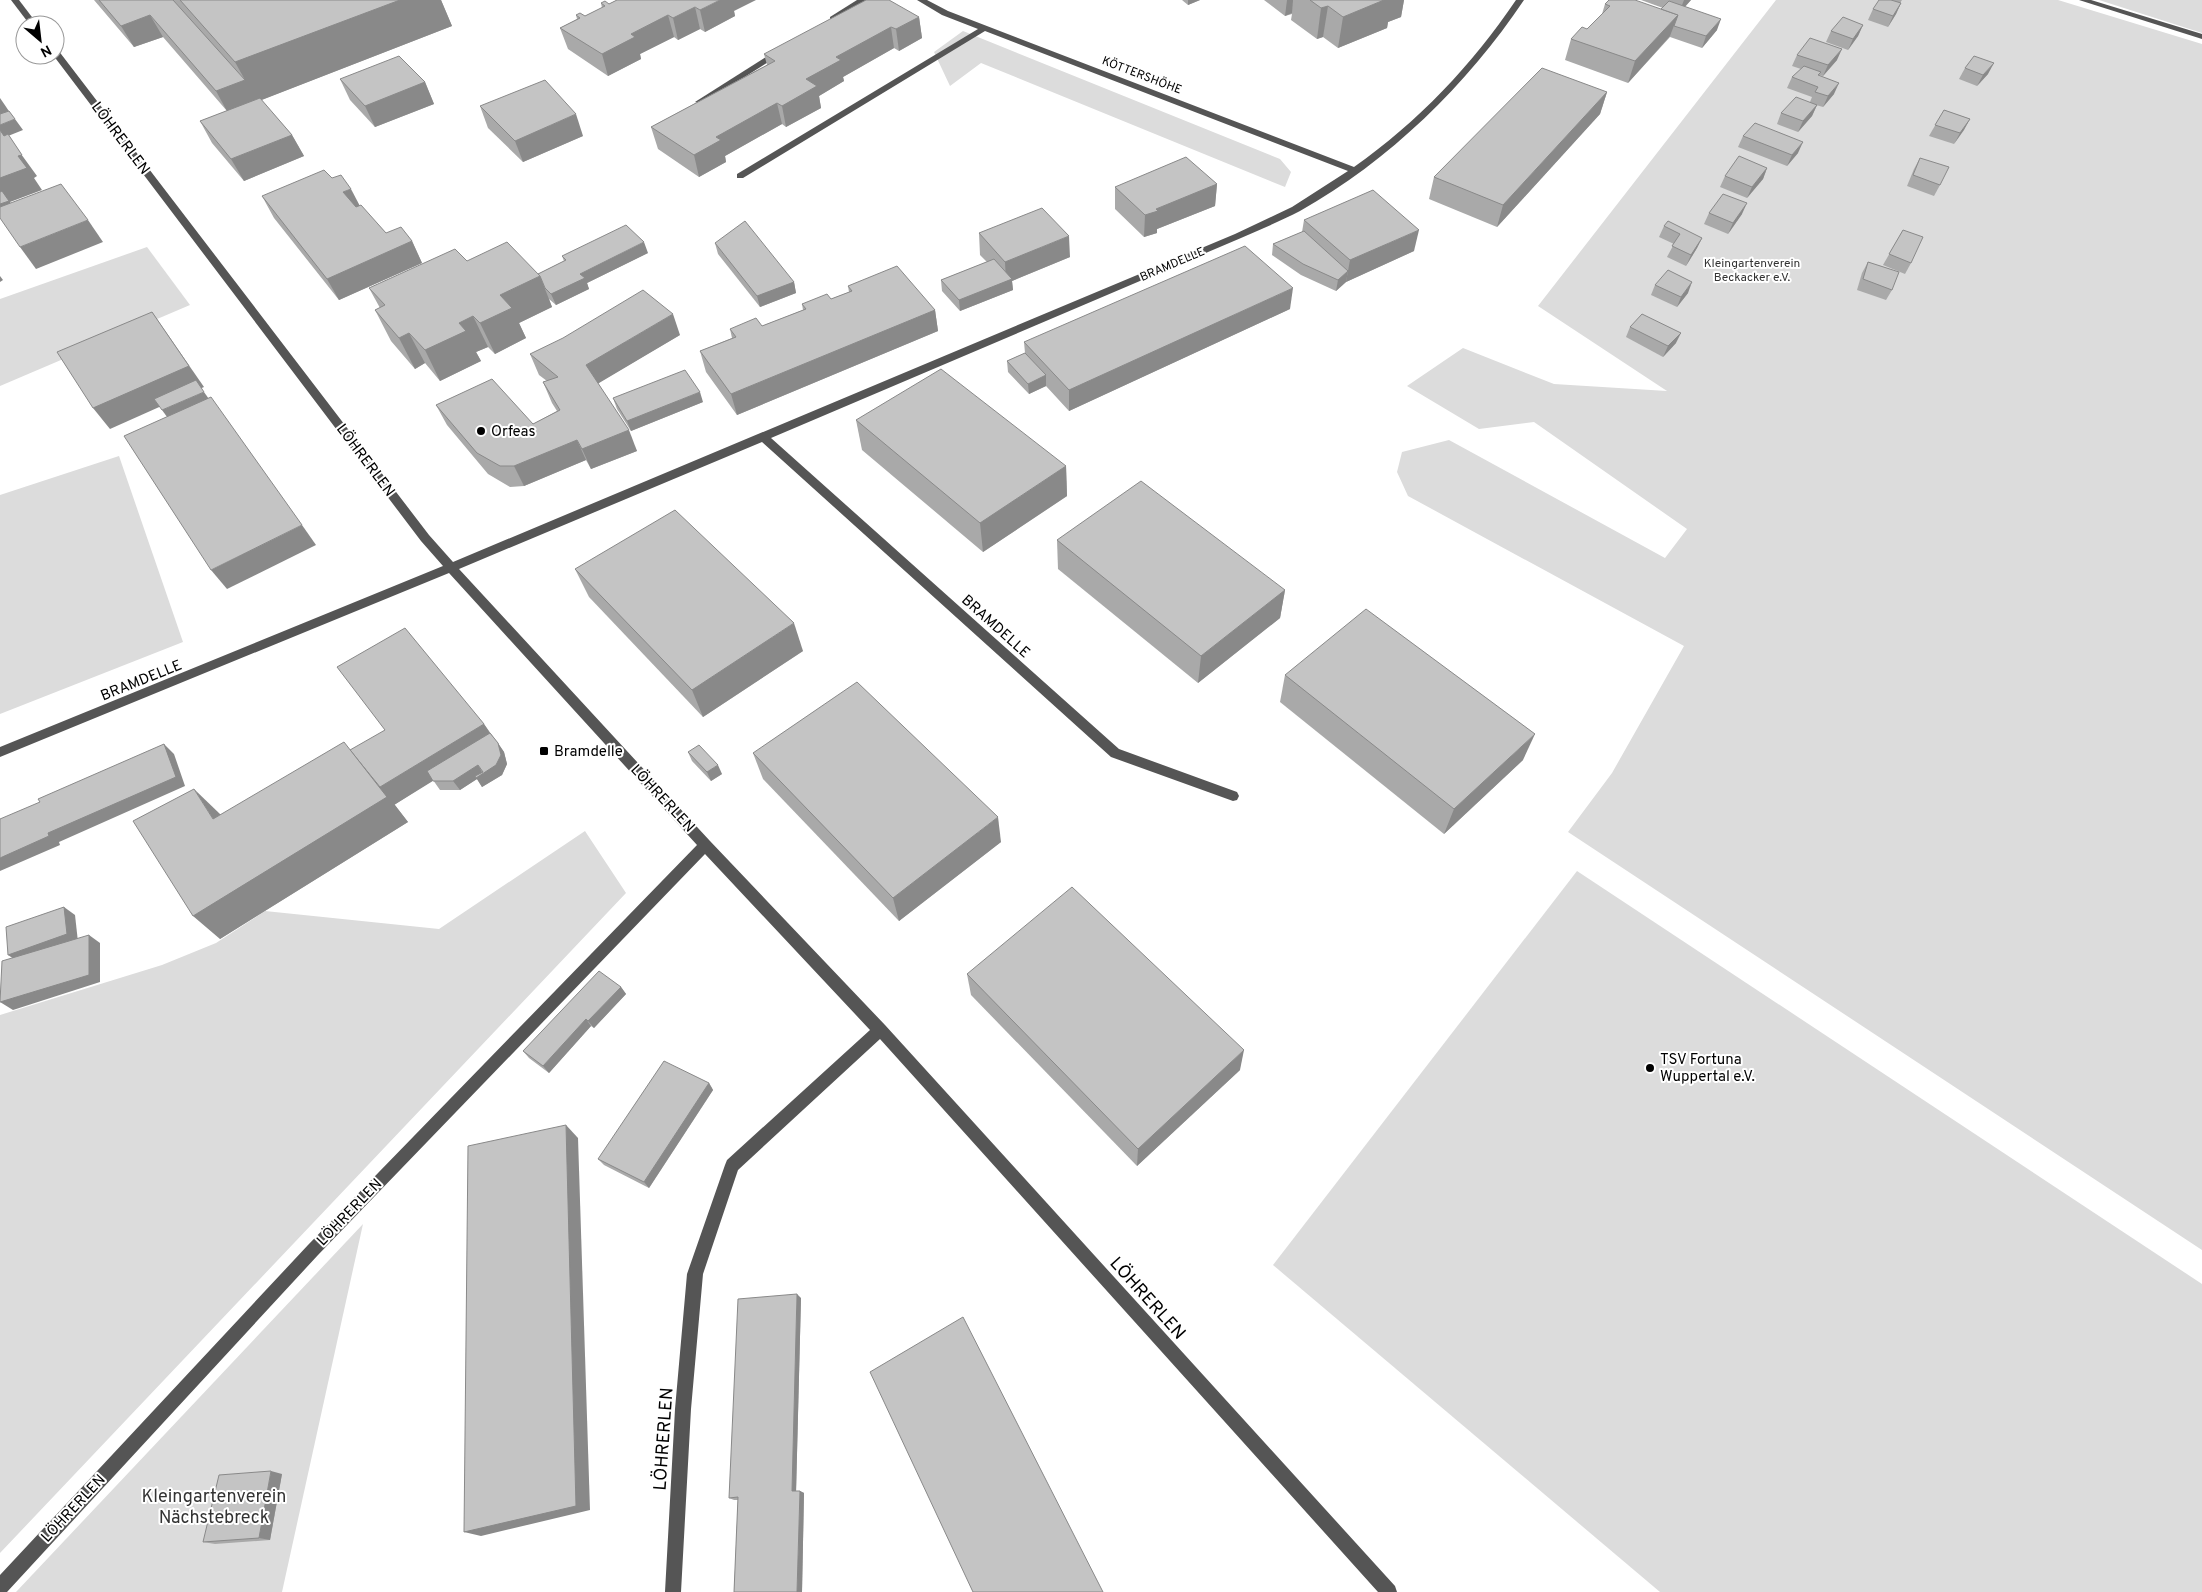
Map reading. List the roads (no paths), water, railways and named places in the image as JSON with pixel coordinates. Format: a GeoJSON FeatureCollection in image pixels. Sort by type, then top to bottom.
{"type":"FeatureCollection","features":[{"type":"Feature","properties":{"kind":"street"},"geometry":{"type":"LineString","coordinates":[[15,0],[26,15]]}},
{"type":"Feature","properties":{"kind":"street"},"geometry":{"type":"LineString","coordinates":[[824,24],[863,0]]}},
{"type":"Feature","properties":{"kind":"street","name":"KÖTTERSHÖHE"},"geometry":{"type":"LineString","coordinates":[[921,0],[945,13],[1356,171]]}},
{"type":"Feature","properties":{"kind":"street","name":"BRAMDELLE"},"geometry":{"type":"LineString","coordinates":[[0,752],[235,658],[763,437],[1238,236],[1302,206],[1356,171],[1436,102],[1503,28],[1520,0]]}},
{"type":"Feature","properties":{"kind":"street"},"geometry":{"type":"LineString","coordinates":[[2083,0],[2202,37]]}},
{"type":"Feature","properties":{"kind":"street"},"geometry":{"type":"LineString","coordinates":[[740,176],[985,28]]}},
{"type":"Feature","properties":{"kind":"street"},"geometry":{"type":"LineString","coordinates":[[699,102],[785,49]]}},
{"type":"Feature","properties":{"kind":"street","name":"LÖHRERLEN"},"geometry":{"type":"LineString","coordinates":[[65,65],[425,538],[450,568],[705,845],[880,1030],[1389,1592]]}},
{"type":"Feature","properties":{"kind":"street","name":"BRAMDELLE"},"geometry":{"type":"LineString","coordinates":[[763,437],[1115,753],[1233,796]]}},
{"type":"Feature","properties":{"kind":"street","name":"LÖHRERLEN"},"geometry":{"type":"LineString","coordinates":[[0,1587],[313,1250],[705,845]]}},
{"type":"Feature","properties":{"kind":"street","name":"LÖHRERLEN"},"geometry":{"type":"LineString","coordinates":[[673,1592],[682,1409],[695,1274],[732,1164],[880,1030]]}},
{"type":"Feature","properties":{"kind":"place","name":"Orfeas"},"geometry":{"type":"Point","coordinates":[481,431]}},
{"type":"Feature","properties":{"kind":"place","name":"Bramdelle"},"geometry":{"type":"Point","coordinates":[544,751]}},
{"type":"Feature","properties":{"kind":"place","name":"TSV Fortuna Wuppertal e.V."},"geometry":{"type":"Point","coordinates":[1650,1068]}},
{"type":"Feature","properties":{"kind":"park label","name":"Kleingartenverein Beckacker e.V."},"geometry":{"type":"Point","coordinates":[1752,270]}},
{"type":"Feature","properties":{"kind":"park label","name":"Kleingartenverein Nächstebreck"},"geometry":{"type":"Point","coordinates":[214,1506]}}]}
